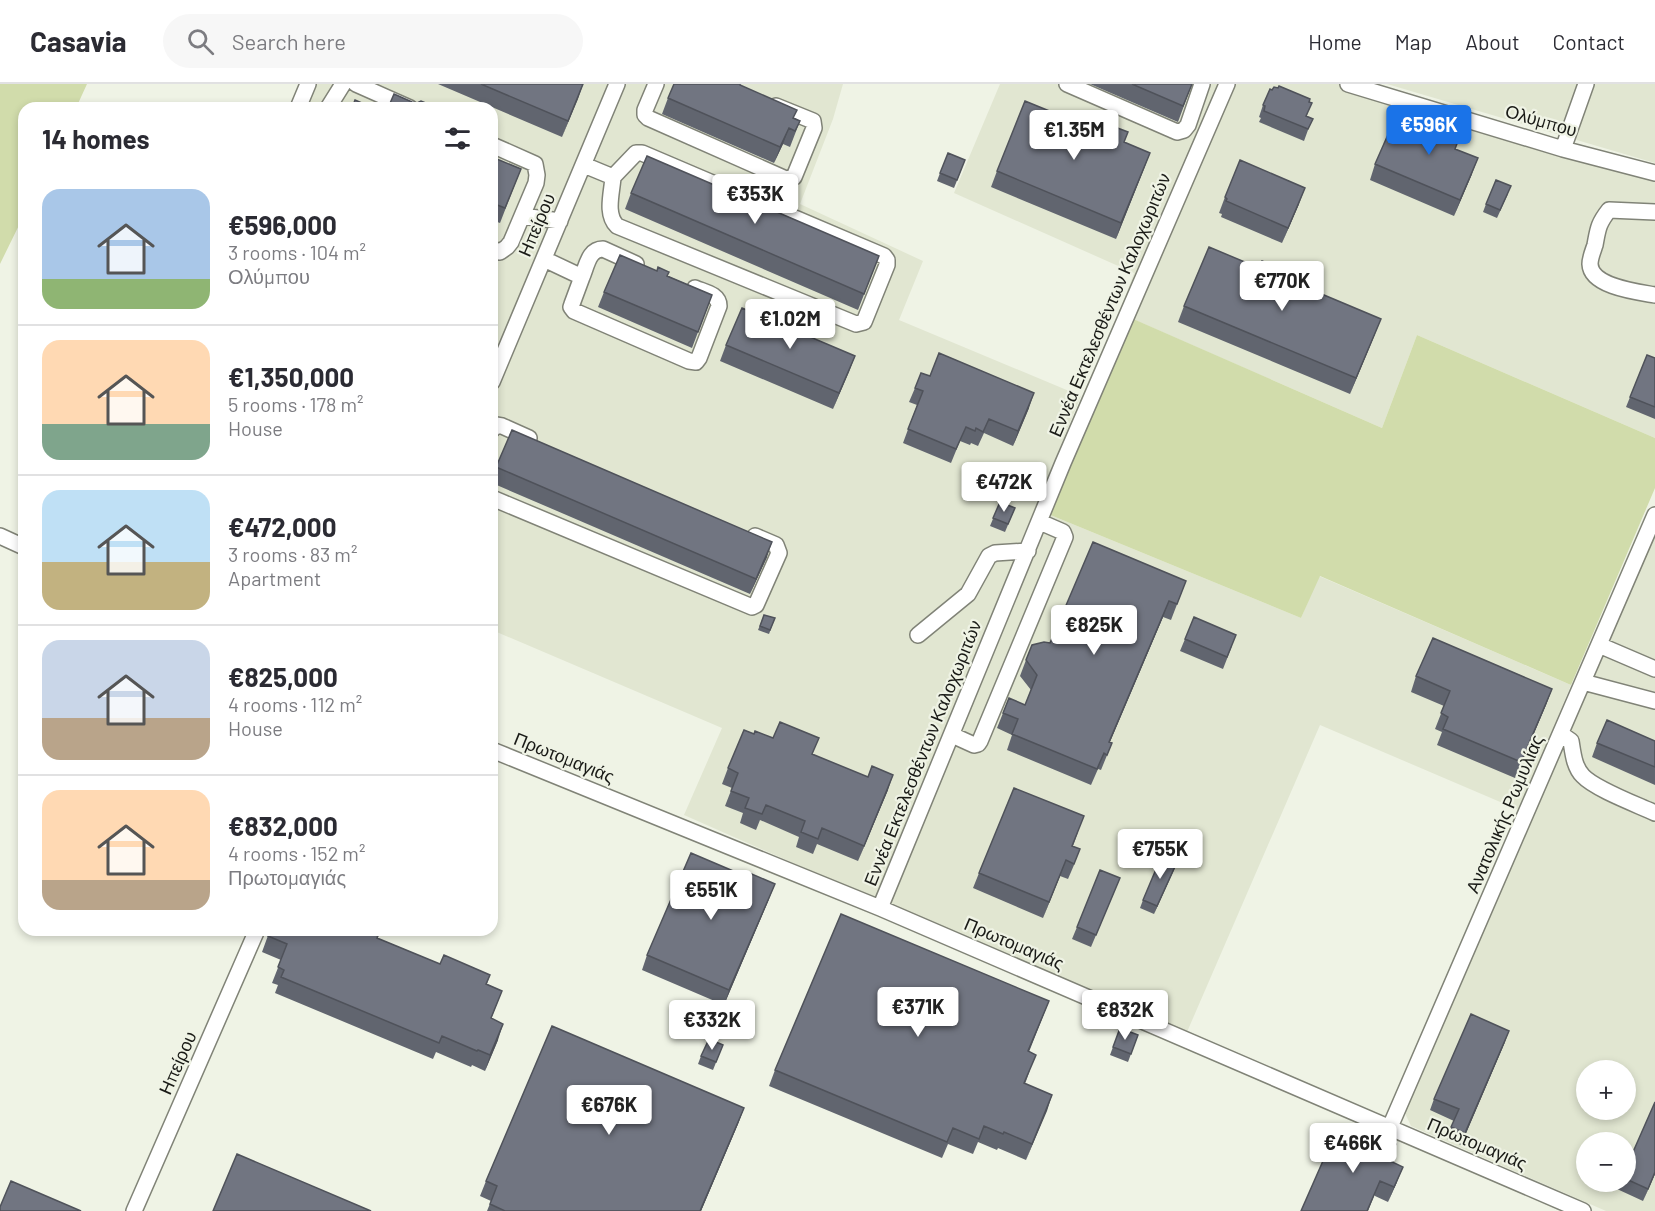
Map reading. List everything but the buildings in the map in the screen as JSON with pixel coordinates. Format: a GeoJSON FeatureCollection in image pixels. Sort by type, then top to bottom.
{"type":"FeatureCollection","features":[{"type":"Feature","properties":{"kind":"street"},"geometry":{"type":"LineString","coordinates":[[300,102],[308,84]]}},
{"type":"Feature","properties":{"kind":"street"},"geometry":{"type":"LineString","coordinates":[[332,102],[343,84]]}},
{"type":"Feature","properties":{"kind":"street"},"geometry":{"type":"LineString","coordinates":[[356,84],[396,102]]}},
{"type":"Feature","properties":{"kind":"street","name":"Ηπείρου"},"geometry":{"type":"LineString","coordinates":[[498,368],[617,84]]}},
{"type":"Feature","properties":{"kind":"street"},"geometry":{"type":"LineString","coordinates":[[656,84],[645,110],[648,118],[786,179],[794,177],[814,124],[758,98]]}},
{"type":"Feature","properties":{"kind":"street"},"geometry":{"type":"LineString","coordinates":[[1067,84],[1177,132],[1184,130],[1188,125],[1202,84]]}},
{"type":"Feature","properties":{"kind":"street","name":"Εννέα Εκτελεσθέντων Καλοχωριτών"},"geometry":{"type":"LineString","coordinates":[[880,908],[1063,463],[1227,84]]}},
{"type":"Feature","properties":{"kind":"street","name":"Ολύμπου"},"geometry":{"type":"LineString","coordinates":[[1348,84],[1563,149],[1655,173]]}},
{"type":"Feature","properties":{"kind":"street"},"geometry":{"type":"LineString","coordinates":[[1563,149],[1586,84]]}},
{"type":"Feature","properties":{"kind":"street"},"geometry":{"type":"LineString","coordinates":[[498,148],[535,164],[537,176],[536,183],[507,247],[498,251]]}},
{"type":"Feature","properties":{"kind":"street"},"geometry":{"type":"LineString","coordinates":[[636,153],[642,153],[884,256],[887,266],[864,322],[856,324],[617,226],[611,220],[610,214],[613,177],[636,153]]}},
{"type":"Feature","properties":{"kind":"street"},"geometry":{"type":"LineString","coordinates":[[584,165],[613,177]]}},
{"type":"Feature","properties":{"kind":"street"},"geometry":{"type":"LineString","coordinates":[[1655,212],[1609,210],[1600,222],[1590,264],[1594,275],[1602,282],[1655,295]]}},
{"type":"Feature","properties":{"kind":"street"},"geometry":{"type":"LineString","coordinates":[[522,216],[560,221]]}},
{"type":"Feature","properties":{"kind":"street"},"geometry":{"type":"LineString","coordinates":[[654,271],[603,249],[598,249],[593,252],[582,276],[572,307],[574,311],[696,362],[719,301],[716,297],[685,284]]}},
{"type":"Feature","properties":{"kind":"street"},"geometry":{"type":"LineString","coordinates":[[544,259],[582,276]]}},
{"type":"Feature","properties":{"kind":"street"},"geometry":{"type":"LineString","coordinates":[[498,425],[546,445]]}},
{"type":"Feature","properties":{"kind":"street"},"geometry":{"type":"LineString","coordinates":[[498,501],[752,607],[756,604],[779,553],[776,545],[743,531]]}},
{"type":"Feature","properties":{"kind":"street","name":"Ανατολικής Ρωμυλίας"},"geometry":{"type":"LineString","coordinates":[[1390,1127],[1655,515]]}},
{"type":"Feature","properties":{"kind":"street"},"geometry":{"type":"LineString","coordinates":[[952,735],[974,745],[980,741],[1065,537],[1063,532],[1040,522]]}},
{"type":"Feature","properties":{"kind":"street"},"geometry":{"type":"LineString","coordinates":[[0,536],[18,544]]}},
{"type":"Feature","properties":{"kind":"street"},"geometry":{"type":"LineString","coordinates":[[918,635],[968,594],[989,556],[995,553],[1028,551]]}},
{"type":"Feature","properties":{"kind":"street"},"geometry":{"type":"LineString","coordinates":[[1599,645],[1655,669]]}},
{"type":"Feature","properties":{"kind":"street"},"geometry":{"type":"LineString","coordinates":[[1583,682],[1655,701]]}},
{"type":"Feature","properties":{"kind":"street"},"geometry":{"type":"LineString","coordinates":[[1561,734],[1571,741],[1574,759],[1582,776],[1595,785],[1655,813]]}},
{"type":"Feature","properties":{"kind":"street","name":"Πρωτομαγιάς"},"geometry":{"type":"LineString","coordinates":[[498,752],[880,908],[1583,1211]]}},
{"type":"Feature","properties":{"kind":"street","name":"Ηπείρου"},"geometry":{"type":"LineString","coordinates":[[134,1211],[254,936]]}},
{"type":"Feature","properties":{"kind":"shaded area"},"geometry":{"type":"Polygon","coordinates":[[[311,84],[843,84],[833,119],[800,204],[923,261],[899,320],[1081,396],[875,899],[684,815],[722,728],[498,633],[498,102],[304,102],[311,84]]]}},
{"type":"Feature","properties":{"kind":"shaded area"},"geometry":{"type":"Polygon","coordinates":[[[1000,84],[1340,84],[1655,179],[1655,438],[1417,335],[1382,428],[1119,313],[1134,273],[954,193],[1000,84]]]}},
{"type":"Feature","properties":{"kind":"shaded area"},"geometry":{"type":"Polygon","coordinates":[[[1387,84],[1655,84],[1655,163],[1387,84]]]}},
{"type":"Feature","properties":{"kind":"shaded area"},"geometry":{"type":"Polygon","coordinates":[[[1048,514],[1301,618],[1319,576],[1571,685],[1519,810],[1320,725],[1187,1032],[893,909],[890,898],[1048,514]]]}},
{"type":"Feature","properties":{"kind":"shaded area"},"geometry":{"type":"Polygon","coordinates":[[[1655,523],[1655,1211],[1606,1211],[1411,1126],[1404,1111],[1655,523]]]}},
{"type":"Feature","properties":{"kind":"green space"},"geometry":{"type":"Polygon","coordinates":[[[0,84],[87,84],[79,102],[18,102],[18,227],[0,264],[0,84]]]}},
{"type":"Feature","properties":{"kind":"green space"},"geometry":{"type":"Polygon","coordinates":[[[1131,318],[1382,428],[1417,335],[1655,438],[1655,488],[1571,685],[1320,576],[1301,618],[1048,514],[1131,318]]]}}]}
